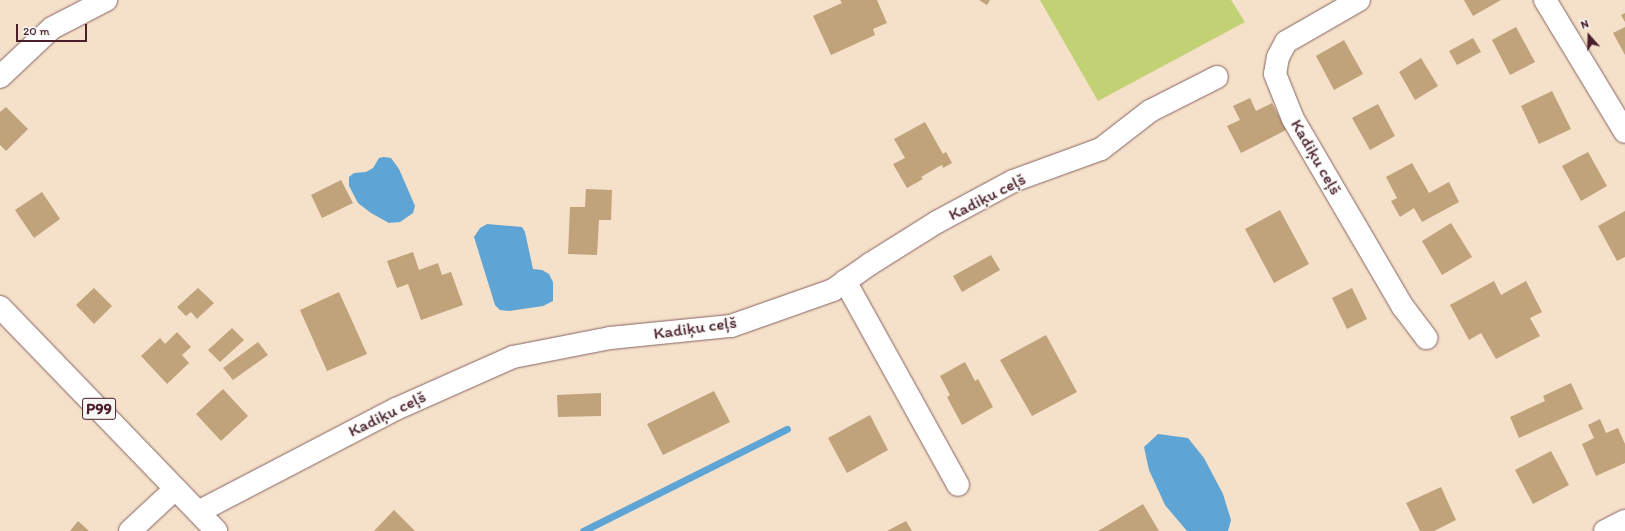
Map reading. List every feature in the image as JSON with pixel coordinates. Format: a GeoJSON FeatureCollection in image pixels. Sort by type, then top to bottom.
{"type":"FeatureCollection","features":[{"type":"Feature","properties":{"kind":"street"},"geometry":{"type":"LineString","coordinates":[[0,77],[52,28],[106,0]]}},
{"type":"Feature","properties":{"kind":"street","name":"Kadiķu ceļš"},"geometry":{"type":"LineString","coordinates":[[1359,0],[1286,42],[1278,57],[1275,74],[1293,119],[1403,307],[1426,338]]}},
{"type":"Feature","properties":{"kind":"street"},"geometry":{"type":"LineString","coordinates":[[1545,0],[1625,132]]}},
{"type":"Feature","properties":{"kind":"street","name":"Kadiķu ceļš"},"geometry":{"type":"LineString","coordinates":[[198,512],[396,408],[513,356],[610,338],[731,326],[833,290],[937,222],[1013,181],[1102,149],[1150,111],[1217,77]]}},
{"type":"Feature","properties":{"kind":"street"},"geometry":{"type":"LineString","coordinates":[[845,282],[958,485]]}},
{"type":"Feature","properties":{"kind":"street","name":"P99"},"geometry":{"type":"LineString","coordinates":[[0,307],[216,531]]}},
{"type":"Feature","properties":{"kind":"street"},"geometry":{"type":"LineString","coordinates":[[130,531],[175,489]]}},
{"type":"Feature","properties":{"kind":"street"},"geometry":{"type":"LineString","coordinates":[[1606,531],[1625,521]]}},
{"type":"Feature","properties":{"kind":"green space"},"geometry":{"type":"Polygon","coordinates":[[[1040,0],[1231,0],[1245,22],[1098,101],[1040,0]]]}},
{"type":"Feature","properties":{"kind":"water"},"geometry":{"type":"Polygon","coordinates":[[[379,158],[391,158],[399,169],[415,206],[413,213],[400,222],[389,223],[371,213],[358,203],[349,186],[349,177],[354,173],[366,172],[373,168],[379,158]]]}},
{"type":"Feature","properties":{"kind":"water"},"geometry":{"type":"Polygon","coordinates":[[[487,224],[522,227],[525,232],[533,269],[542,270],[549,274],[553,282],[553,301],[543,306],[509,311],[500,310],[495,305],[474,237],[480,228],[487,224]]]}},
{"type":"Feature","properties":{"kind":"water"},"geometry":{"type":"Polygon","coordinates":[[[1158,434],[1188,438],[1204,458],[1223,494],[1231,520],[1228,531],[1187,531],[1165,505],[1149,470],[1144,447],[1158,434]]]}},
{"type":"Feature","properties":{"kind":"building"},"geometry":{"type":"Polygon","coordinates":[[[840,0],[877,0],[887,23],[873,29],[875,35],[831,55],[813,16],[842,3],[840,0]]]}},
{"type":"Feature","properties":{"kind":"building"},"geometry":{"type":"Polygon","coordinates":[[[979,0],[990,0],[987,5],[979,0]]]}},
{"type":"Feature","properties":{"kind":"building"},"geometry":{"type":"Polygon","coordinates":[[[1464,0],[1501,0],[1473,16],[1464,0]]]}},
{"type":"Feature","properties":{"kind":"building"},"geometry":{"type":"Polygon","coordinates":[[[1625,13],[1625,22],[1621,15],[1625,13]]]}},
{"type":"Feature","properties":{"kind":"building"},"geometry":{"type":"Polygon","coordinates":[[[1516,27],[1535,62],[1510,75],[1492,40],[1516,27]]]}},
{"type":"Feature","properties":{"kind":"building"},"geometry":{"type":"Polygon","coordinates":[[[1625,27],[1625,55],[1613,33],[1625,27]]]}},
{"type":"Feature","properties":{"kind":"building"},"geometry":{"type":"Polygon","coordinates":[[[1473,38],[1481,52],[1457,65],[1449,51],[1473,38]]]}},
{"type":"Feature","properties":{"kind":"building"},"geometry":{"type":"Polygon","coordinates":[[[1344,40],[1363,74],[1334,90],[1316,56],[1344,40]]]}},
{"type":"Feature","properties":{"kind":"building"},"geometry":{"type":"Polygon","coordinates":[[[1421,58],[1438,86],[1415,100],[1399,72],[1421,58]]]}},
{"type":"Feature","properties":{"kind":"building"},"geometry":{"type":"Polygon","coordinates":[[[1552,91],[1571,129],[1539,144],[1521,106],[1552,91]]]}},
{"type":"Feature","properties":{"kind":"building"},"geometry":{"type":"Polygon","coordinates":[[[1250,98],[1256,111],[1272,103],[1286,130],[1241,153],[1227,126],[1240,120],[1233,106],[1250,98]]]}},
{"type":"Feature","properties":{"kind":"building"},"geometry":{"type":"Polygon","coordinates":[[[1378,104],[1395,136],[1370,150],[1352,118],[1378,104]]]}},
{"type":"Feature","properties":{"kind":"building"},"geometry":{"type":"Polygon","coordinates":[[[6,107],[28,129],[6,151],[0,145],[0,112],[6,107]]]}},
{"type":"Feature","properties":{"kind":"building"},"geometry":{"type":"Polygon","coordinates":[[[925,122],[943,154],[946,152],[952,163],[943,168],[942,165],[938,167],[921,177],[923,179],[907,188],[893,164],[905,158],[894,139],[925,122]]]}},
{"type":"Feature","properties":{"kind":"building"},"geometry":{"type":"Polygon","coordinates":[[[1588,152],[1607,186],[1581,201],[1562,166],[1588,152]]]}},
{"type":"Feature","properties":{"kind":"building"},"geometry":{"type":"Polygon","coordinates":[[[1412,163],[1429,193],[1449,182],[1459,202],[1422,222],[1414,208],[1400,217],[1391,201],[1397,198],[1386,177],[1412,163]]]}},
{"type":"Feature","properties":{"kind":"building"},"geometry":{"type":"Polygon","coordinates":[[[341,180],[353,203],[322,218],[311,195],[341,180]]]}},
{"type":"Feature","properties":{"kind":"building"},"geometry":{"type":"Polygon","coordinates":[[[586,189],[612,190],[611,220],[599,220],[597,255],[568,254],[570,207],[585,207],[586,189]]]}},
{"type":"Feature","properties":{"kind":"building"},"geometry":{"type":"Polygon","coordinates":[[[42,192],[60,219],[34,238],[15,210],[42,192]]]}},
{"type":"Feature","properties":{"kind":"building"},"geometry":{"type":"Polygon","coordinates":[[[1280,210],[1309,264],[1274,283],[1245,229],[1280,210]]]}},
{"type":"Feature","properties":{"kind":"building"},"geometry":{"type":"Polygon","coordinates":[[[1625,211],[1625,257],[1617,261],[1598,226],[1625,211]]]}},
{"type":"Feature","properties":{"kind":"building"},"geometry":{"type":"Polygon","coordinates":[[[1451,223],[1472,257],[1442,275],[1422,241],[1451,223]]]}},
{"type":"Feature","properties":{"kind":"building"},"geometry":{"type":"Polygon","coordinates":[[[413,252],[419,270],[438,263],[442,275],[451,272],[463,305],[421,320],[408,284],[397,288],[387,261],[413,252]]]}},
{"type":"Feature","properties":{"kind":"building"},"geometry":{"type":"Polygon","coordinates":[[[991,255],[1000,270],[962,292],[953,276],[991,255]]]}},
{"type":"Feature","properties":{"kind":"building"},"geometry":{"type":"Polygon","coordinates":[[[1494,281],[1501,295],[1526,281],[1542,312],[1530,318],[1540,336],[1496,359],[1481,333],[1469,340],[1450,305],[1494,281]]]}},
{"type":"Feature","properties":{"kind":"building"},"geometry":{"type":"Polygon","coordinates":[[[94,288],[112,306],[94,324],[76,305],[94,288]]]}},
{"type":"Feature","properties":{"kind":"building"},"geometry":{"type":"Polygon","coordinates":[[[198,288],[214,303],[197,319],[191,312],[186,316],[177,307],[198,288]]]}},
{"type":"Feature","properties":{"kind":"building"},"geometry":{"type":"Polygon","coordinates":[[[1352,288],[1367,319],[1347,329],[1332,298],[1352,288]]]}},
{"type":"Feature","properties":{"kind":"building"},"geometry":{"type":"Polygon","coordinates":[[[339,292],[367,354],[327,371],[300,310],[339,292]]]}},
{"type":"Feature","properties":{"kind":"building"},"geometry":{"type":"Polygon","coordinates":[[[232,328],[244,340],[220,362],[208,350],[232,328]]]}},
{"type":"Feature","properties":{"kind":"building"},"geometry":{"type":"Polygon","coordinates":[[[177,332],[191,347],[182,355],[189,363],[167,384],[141,356],[160,338],[165,344],[177,332]]]}},
{"type":"Feature","properties":{"kind":"building"},"geometry":{"type":"Polygon","coordinates":[[[1046,335],[1077,392],[1032,416],[1000,360],[1046,335]]]}},
{"type":"Feature","properties":{"kind":"building"},"geometry":{"type":"Polygon","coordinates":[[[258,342],[268,355],[233,380],[223,368],[258,342]]]}},
{"type":"Feature","properties":{"kind":"building"},"geometry":{"type":"Polygon","coordinates":[[[965,362],[975,381],[978,379],[993,407],[962,425],[947,397],[950,395],[940,376],[965,362]]]}},
{"type":"Feature","properties":{"kind":"building"},"geometry":{"type":"Polygon","coordinates":[[[1571,383],[1583,409],[1519,438],[1510,417],[1545,401],[1543,396],[1571,383]]]}},
{"type":"Feature","properties":{"kind":"building"},"geometry":{"type":"Polygon","coordinates":[[[223,389],[248,416],[221,441],[196,414],[223,389]]]}},
{"type":"Feature","properties":{"kind":"building"},"geometry":{"type":"Polygon","coordinates":[[[714,391],[730,422],[663,455],[647,424],[714,391]]]}},
{"type":"Feature","properties":{"kind":"building"},"geometry":{"type":"Polygon","coordinates":[[[601,393],[601,416],[558,417],[557,395],[601,393]]]}},
{"type":"Feature","properties":{"kind":"building"},"geometry":{"type":"Polygon","coordinates":[[[870,415],[888,450],[847,473],[828,438],[870,415]]]}},
{"type":"Feature","properties":{"kind":"building"},"geometry":{"type":"Polygon","coordinates":[[[1600,419],[1606,433],[1618,428],[1625,444],[1625,463],[1596,476],[1582,444],[1594,438],[1588,425],[1600,419]]]}},
{"type":"Feature","properties":{"kind":"building"},"geometry":{"type":"Polygon","coordinates":[[[1551,451],[1569,485],[1533,504],[1515,470],[1551,451]]]}},
{"type":"Feature","properties":{"kind":"building"},"geometry":{"type":"Polygon","coordinates":[[[1441,487],[1456,520],[1434,531],[1420,531],[1406,503],[1441,487]]]}},
{"type":"Feature","properties":{"kind":"building"},"geometry":{"type":"Polygon","coordinates":[[[1143,504],[1159,531],[1098,531],[1143,504]]]}},
{"type":"Feature","properties":{"kind":"building"},"geometry":{"type":"Polygon","coordinates":[[[394,510],[415,531],[374,531],[394,510]]]}},
{"type":"Feature","properties":{"kind":"building"},"geometry":{"type":"Polygon","coordinates":[[[78,521],[89,531],[70,531],[78,521]]]}},
{"type":"Feature","properties":{"kind":"building"},"geometry":{"type":"Polygon","coordinates":[[[906,521],[912,531],[887,531],[906,521]]]}},
{"type":"Feature","properties":{"kind":"waterway"},"geometry":{"type":"LineString","coordinates":[[583,531],[787,429]]}}]}
